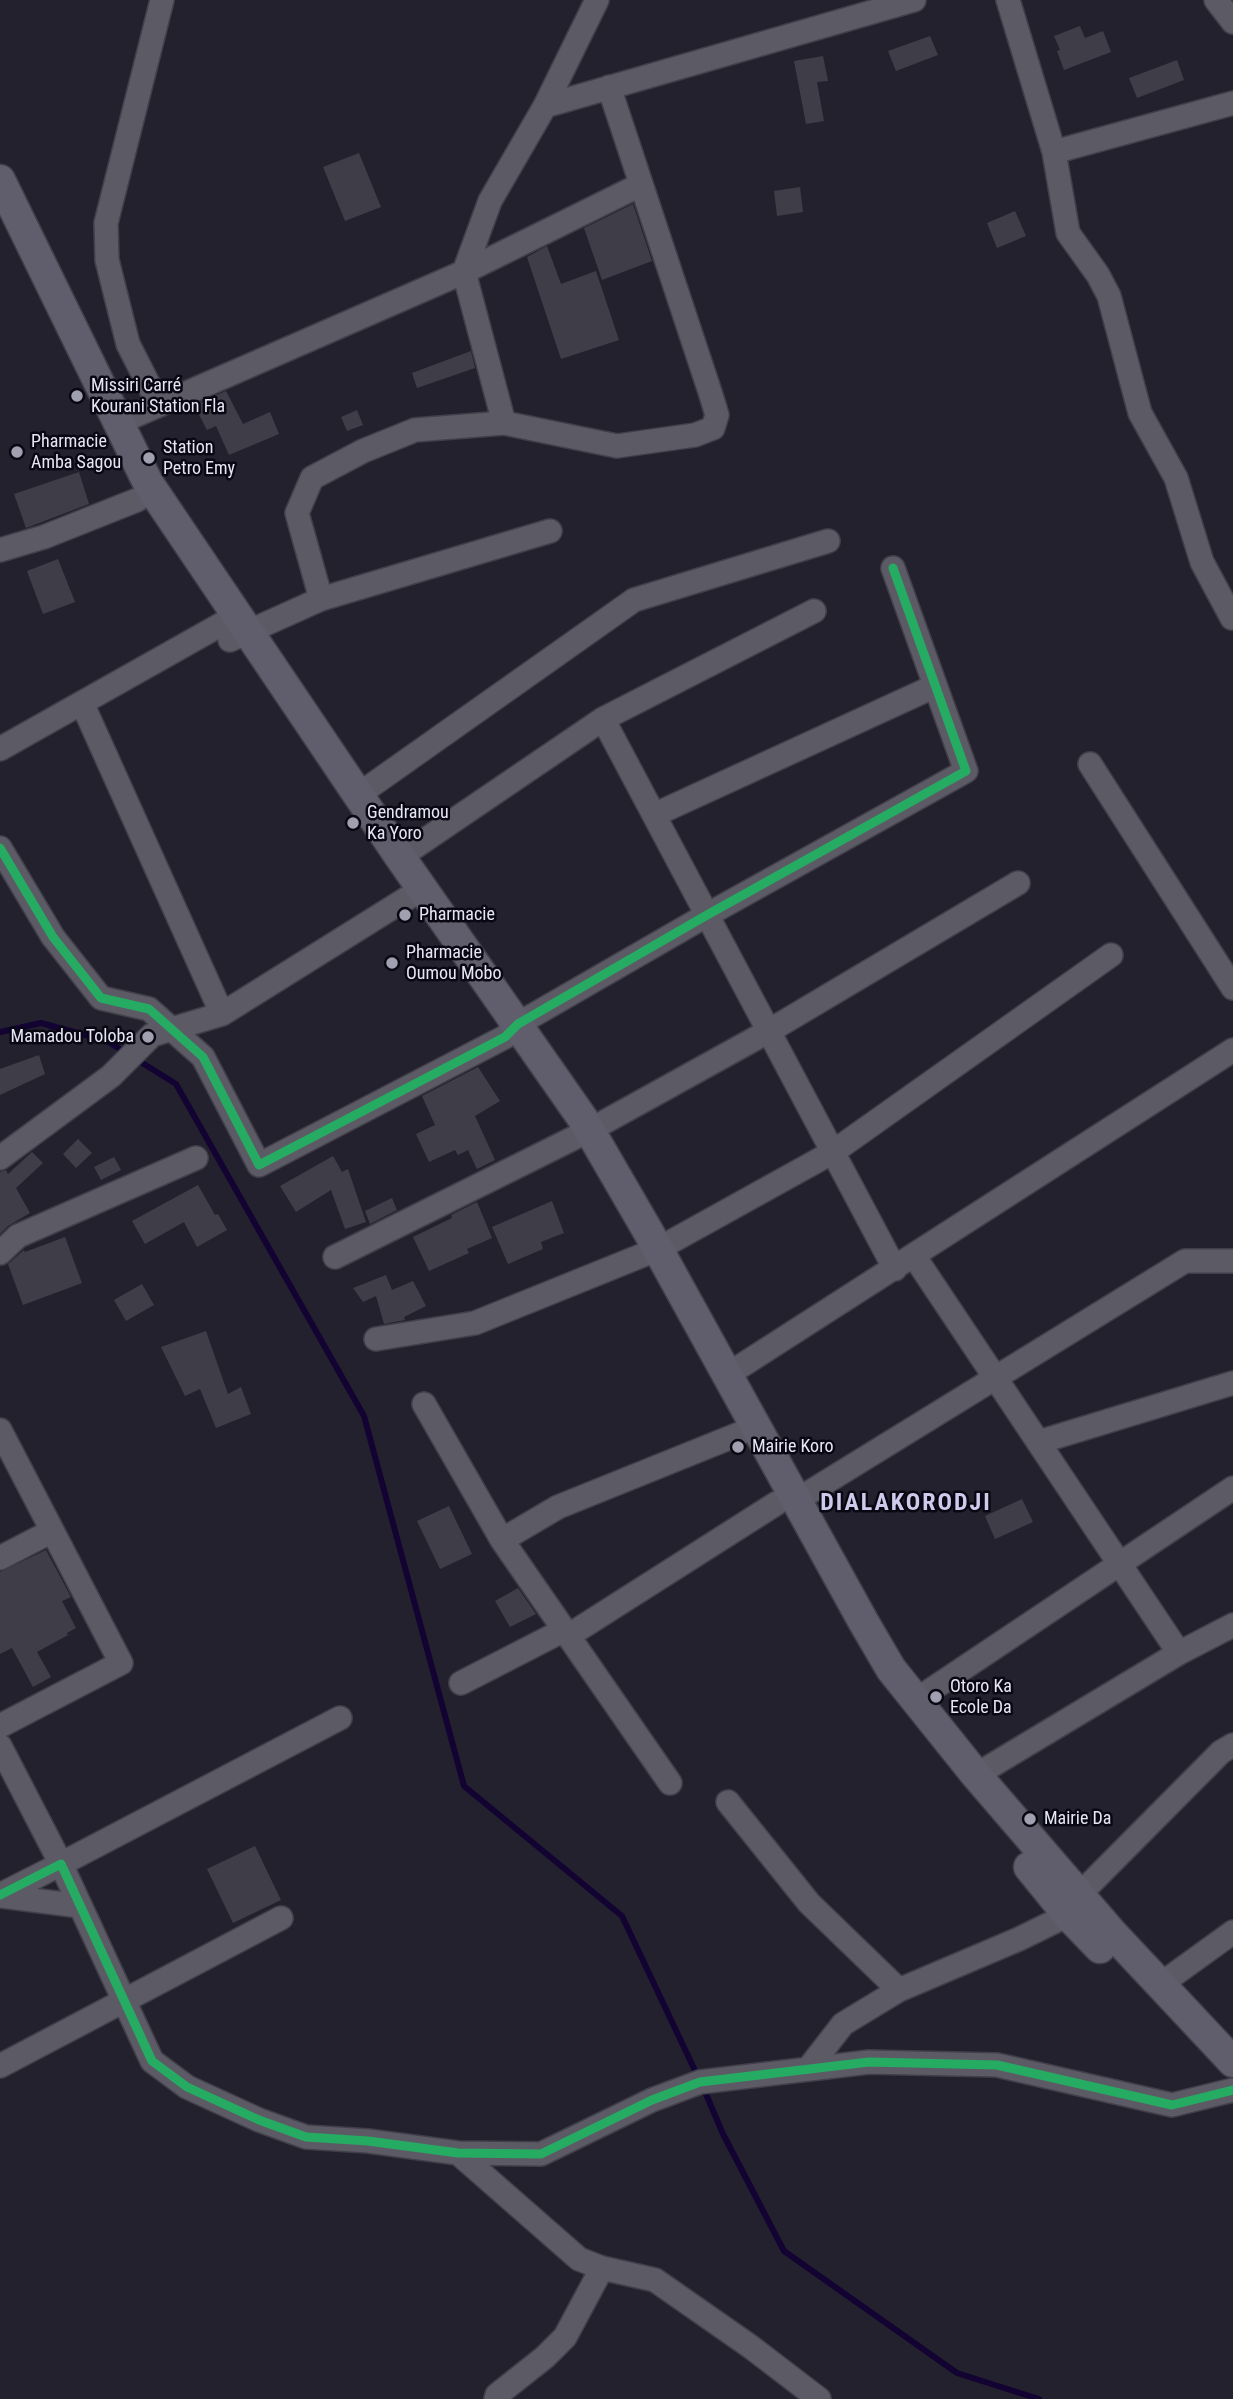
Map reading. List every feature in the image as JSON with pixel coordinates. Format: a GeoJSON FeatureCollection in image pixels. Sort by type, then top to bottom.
{"type":"FeatureCollection","features":[{"type":"Feature","properties":{"kind":"main road"},"geometry":{"type":"LineString","coordinates":[[0,180],[148,483],[233,628],[582,1134],[650,1252],[727,1375],[877,1679],[1233,2083]]}},
{"type":"Feature","properties":{"kind":"main road"},"geometry":{"type":"LineString","coordinates":[[0,217],[137,500],[358,795],[400,857],[414,894]]}},
{"type":"Feature","properties":{"kind":"main road"},"geometry":{"type":"LineString","coordinates":[[650,1252],[739,1434],[787,1501],[891,1668],[1074,1905],[1161,1984],[1233,2062]]}},
{"type":"Feature","properties":{"kind":"street"},"geometry":{"type":"LineString","coordinates":[[159,405],[128,344],[107,260],[106,223],[162,0]]}},
{"type":"Feature","properties":{"kind":"street"},"geometry":{"type":"LineString","coordinates":[[505,423],[464,272],[490,201],[545,106],[597,0]]}},
{"type":"Feature","properties":{"kind":"street"},"geometry":{"type":"LineString","coordinates":[[545,106],[914,0]]}},
{"type":"Feature","properties":{"kind":"street"},"geometry":{"type":"LineString","coordinates":[[1008,0],[1054,152],[1068,233],[1098,275],[1109,296],[1140,413],[1176,478],[1202,562],[1232,618]]}},
{"type":"Feature","properties":{"kind":"street"},"geometry":{"type":"LineString","coordinates":[[1216,0],[1233,23]]}},
{"type":"Feature","properties":{"kind":"street"},"geometry":{"type":"LineString","coordinates":[[321,599],[297,513],[312,478],[363,451],[415,430],[505,423],[617,446],[695,435],[713,428],[717,415],[714,405],[609,88]]}},
{"type":"Feature","properties":{"kind":"street"},"geometry":{"type":"LineString","coordinates":[[1054,152],[1233,103]]}},
{"type":"Feature","properties":{"kind":"street"},"geometry":{"type":"LineString","coordinates":[[118,423],[464,272],[640,185]]}},
{"type":"Feature","properties":{"kind":"street"},"geometry":{"type":"LineString","coordinates":[[0,550],[44,537],[137,500]]}},
{"type":"Feature","properties":{"kind":"street"},"geometry":{"type":"LineString","coordinates":[[3,742],[233,628],[550,531]]}},
{"type":"Feature","properties":{"kind":"street"},"geometry":{"type":"LineString","coordinates":[[358,795],[634,600],[828,541]]}},
{"type":"Feature","properties":{"kind":"street"},"geometry":{"type":"LineString","coordinates":[[0,848],[53,937],[101,998],[149,1009],[161,1032],[203,1057],[259,1165],[512,1031],[707,915],[965,771],[893,568]]}},
{"type":"Feature","properties":{"kind":"street"},"geometry":{"type":"LineString","coordinates":[[400,857],[603,719],[814,611]]}},
{"type":"Feature","properties":{"kind":"street"},"geometry":{"type":"LineString","coordinates":[[654,815],[935,686]]}},
{"type":"Feature","properties":{"kind":"street"},"geometry":{"type":"LineString","coordinates":[[82,703],[222,1014]]}},
{"type":"Feature","properties":{"kind":"street"},"geometry":{"type":"LineString","coordinates":[[603,719],[895,1269]]}},
{"type":"Feature","properties":{"kind":"street"},"geometry":{"type":"LineString","coordinates":[[1090,764],[1233,988]]}},
{"type":"Feature","properties":{"kind":"street"},"geometry":{"type":"LineString","coordinates":[[335,1257],[582,1134],[769,1031],[1018,883]]}},
{"type":"Feature","properties":{"kind":"street"},"geometry":{"type":"LineString","coordinates":[[0,1158],[111,1076],[161,1032],[222,1014],[414,894]]}},
{"type":"Feature","properties":{"kind":"street"},"geometry":{"type":"LineString","coordinates":[[376,1339],[475,1323],[650,1252],[833,1152],[1111,956]]}},
{"type":"Feature","properties":{"kind":"street"},"geometry":{"type":"LineString","coordinates":[[727,1375],[1233,1050]]}},
{"type":"Feature","properties":{"kind":"street"},"geometry":{"type":"LineString","coordinates":[[0,1253],[18,1237],[196,1158]]}},
{"type":"Feature","properties":{"kind":"street"},"geometry":{"type":"LineString","coordinates":[[914,1256],[1179,1653]]}},
{"type":"Feature","properties":{"kind":"street"},"geometry":{"type":"LineString","coordinates":[[461,1683],[566,1633],[1185,1261],[1233,1261]]}},
{"type":"Feature","properties":{"kind":"street"},"geometry":{"type":"LineString","coordinates":[[1039,1442],[1233,1383]]}},
{"type":"Feature","properties":{"kind":"street"},"geometry":{"type":"LineString","coordinates":[[424,1404],[502,1540],[670,1783]]}},
{"type":"Feature","properties":{"kind":"street"},"geometry":{"type":"LineString","coordinates":[[0,1430],[121,1663],[0,1726]]}},
{"type":"Feature","properties":{"kind":"street"},"geometry":{"type":"LineString","coordinates":[[502,1540],[558,1507],[739,1434]]}},
{"type":"Feature","properties":{"kind":"street"},"geometry":{"type":"LineString","coordinates":[[916,1700],[1233,1488]]}},
{"type":"Feature","properties":{"kind":"street"},"geometry":{"type":"LineString","coordinates":[[0,1558],[52,1531]]}},
{"type":"Feature","properties":{"kind":"street"},"geometry":{"type":"LineString","coordinates":[[976,1775],[1179,1653],[1233,1625]]}},
{"type":"Feature","properties":{"kind":"street"},"geometry":{"type":"LineString","coordinates":[[0,1896],[341,1718]]}},
{"type":"Feature","properties":{"kind":"street"},"geometry":{"type":"LineString","coordinates":[[808,2069],[843,2024],[899,1990],[1019,1939],[1074,1905],[1221,1752],[1233,1745]]}},
{"type":"Feature","properties":{"kind":"street"},"geometry":{"type":"LineString","coordinates":[[0,1746],[61,1864],[152,2061],[187,2087],[259,2120],[306,2137],[368,2141],[458,2153],[541,2154],[652,2100],[701,2082],[869,2062],[997,2065],[1172,2105],[1233,2090]]}},
{"type":"Feature","properties":{"kind":"street"},"geometry":{"type":"LineString","coordinates":[[728,1802],[809,1903],[899,1990]]}},
{"type":"Feature","properties":{"kind":"street"},"geometry":{"type":"LineString","coordinates":[[0,1896],[80,1906]]}},
{"type":"Feature","properties":{"kind":"street"},"geometry":{"type":"LineString","coordinates":[[0,2066],[281,1918]]}},
{"type":"Feature","properties":{"kind":"street"},"geometry":{"type":"LineString","coordinates":[[1161,1984],[1233,1932]]}},
{"type":"Feature","properties":{"kind":"street"},"geometry":{"type":"LineString","coordinates":[[458,2153],[579,2259],[602,2268],[655,2280],[751,2347],[819,2399]]}},
{"type":"Feature","properties":{"kind":"street"},"geometry":{"type":"LineString","coordinates":[[496,2399],[497,2395],[545,2357],[565,2337],[602,2268]]}},
{"type":"Feature","properties":{"kind":"building"},"geometry":{"type":"Polygon","coordinates":[[[1080,26],[1085,38],[1103,31],[1111,52],[1064,70],[1054,36],[1080,26]]]}},
{"type":"Feature","properties":{"kind":"building"},"geometry":{"type":"Polygon","coordinates":[[[930,36],[938,55],[896,71],[888,51],[930,36]]]}},
{"type":"Feature","properties":{"kind":"building"},"geometry":{"type":"Polygon","coordinates":[[[823,56],[828,81],[817,82],[824,121],[806,124],[794,61],[823,56]]]}},
{"type":"Feature","properties":{"kind":"building"},"geometry":{"type":"Polygon","coordinates":[[[1177,60],[1184,80],[1137,98],[1129,78],[1177,60]]]}},
{"type":"Feature","properties":{"kind":"building"},"geometry":{"type":"Polygon","coordinates":[[[359,153],[381,207],[345,221],[323,167],[359,153]]]}},
{"type":"Feature","properties":{"kind":"building"},"geometry":{"type":"Polygon","coordinates":[[[800,187],[803,212],[777,216],[774,191],[800,187]]]}},
{"type":"Feature","properties":{"kind":"building"},"geometry":{"type":"Polygon","coordinates":[[[633,204],[652,261],[602,280],[584,228],[633,204]]]}},
{"type":"Feature","properties":{"kind":"building"},"geometry":{"type":"Polygon","coordinates":[[[1015,211],[1026,236],[997,248],[987,223],[1015,211]]]}},
{"type":"Feature","properties":{"kind":"building"},"geometry":{"type":"Polygon","coordinates":[[[547,246],[561,284],[596,271],[619,340],[561,359],[527,257],[547,246]]]}},
{"type":"Feature","properties":{"kind":"building"},"geometry":{"type":"Polygon","coordinates":[[[471,351],[475,368],[417,388],[412,373],[471,351]]]}},
{"type":"Feature","properties":{"kind":"building"},"geometry":{"type":"Polygon","coordinates":[[[226,391],[243,424],[270,412],[279,434],[229,455],[216,426],[207,430],[194,405],[226,391]]]}},
{"type":"Feature","properties":{"kind":"building"},"geometry":{"type":"Polygon","coordinates":[[[357,410],[363,425],[347,431],[341,417],[357,410]]]}},
{"type":"Feature","properties":{"kind":"building"},"geometry":{"type":"Polygon","coordinates":[[[79,472],[89,504],[26,528],[14,494],[79,472]]]}},
{"type":"Feature","properties":{"kind":"building"},"geometry":{"type":"Polygon","coordinates":[[[58,559],[75,602],[43,614],[27,571],[58,559]]]}},
{"type":"Feature","properties":{"kind":"building"},"geometry":{"type":"Polygon","coordinates":[[[39,1055],[45,1074],[0,1095],[0,1069],[39,1055]]]}},
{"type":"Feature","properties":{"kind":"building"},"geometry":{"type":"Polygon","coordinates":[[[478,1067],[500,1101],[475,1116],[495,1160],[477,1169],[468,1150],[458,1155],[455,1150],[429,1162],[416,1134],[435,1125],[422,1096],[478,1067]]]}},
{"type":"Feature","properties":{"kind":"building"},"geometry":{"type":"Polygon","coordinates":[[[78,1139],[92,1153],[76,1168],[63,1154],[78,1139]]]}},
{"type":"Feature","properties":{"kind":"building"},"geometry":{"type":"Polygon","coordinates":[[[32,1152],[43,1163],[16,1188],[30,1213],[0,1234],[0,1172],[6,1170],[8,1174],[32,1152]]]}},
{"type":"Feature","properties":{"kind":"building"},"geometry":{"type":"Polygon","coordinates":[[[333,1156],[342,1172],[348,1169],[366,1222],[345,1229],[331,1190],[296,1212],[280,1186],[333,1156]]]}},
{"type":"Feature","properties":{"kind":"building"},"geometry":{"type":"Polygon","coordinates":[[[114,1157],[121,1170],[101,1180],[94,1167],[114,1157]]]}},
{"type":"Feature","properties":{"kind":"building"},"geometry":{"type":"Polygon","coordinates":[[[198,1185],[227,1230],[197,1247],[184,1222],[145,1244],[132,1221],[198,1185]]]}},
{"type":"Feature","properties":{"kind":"building"},"geometry":{"type":"Polygon","coordinates":[[[392,1198],[397,1210],[370,1224],[365,1211],[392,1198]]]}},
{"type":"Feature","properties":{"kind":"building"},"geometry":{"type":"Polygon","coordinates":[[[552,1201],[564,1233],[541,1242],[543,1249],[508,1264],[492,1227],[552,1201]]]}},
{"type":"Feature","properties":{"kind":"building"},"geometry":{"type":"Polygon","coordinates":[[[477,1202],[492,1238],[467,1249],[469,1253],[429,1271],[413,1237],[477,1202]]]}},
{"type":"Feature","properties":{"kind":"building"},"geometry":{"type":"Polygon","coordinates":[[[65,1237],[82,1283],[23,1305],[8,1264],[24,1250],[25,1252],[65,1237]]]}},
{"type":"Feature","properties":{"kind":"building"},"geometry":{"type":"Polygon","coordinates":[[[386,1275],[392,1290],[413,1281],[426,1306],[404,1317],[405,1320],[384,1324],[376,1296],[363,1302],[353,1288],[386,1275]]]}},
{"type":"Feature","properties":{"kind":"building"},"geometry":{"type":"Polygon","coordinates":[[[142,1284],[154,1305],[126,1321],[114,1300],[142,1284]]]}},
{"type":"Feature","properties":{"kind":"building"},"geometry":{"type":"Polygon","coordinates":[[[206,1331],[228,1394],[241,1387],[251,1414],[216,1428],[200,1389],[185,1396],[161,1347],[206,1331]]]}},
{"type":"Feature","properties":{"kind":"building"},"geometry":{"type":"Polygon","coordinates":[[[1022,1499],[1033,1522],[995,1539],[985,1516],[1022,1499]]]}},
{"type":"Feature","properties":{"kind":"building"},"geometry":{"type":"Polygon","coordinates":[[[449,1506],[472,1554],[440,1569],[417,1521],[449,1506]]]}},
{"type":"Feature","properties":{"kind":"building"},"geometry":{"type":"Polygon","coordinates":[[[46,1550],[71,1597],[62,1601],[76,1628],[37,1652],[51,1677],[33,1687],[12,1648],[0,1654],[0,1572],[46,1550]]]}},
{"type":"Feature","properties":{"kind":"building"},"geometry":{"type":"Polygon","coordinates":[[[518,1588],[536,1614],[510,1627],[495,1601],[518,1588]]]}},
{"type":"Feature","properties":{"kind":"building"},"geometry":{"type":"Polygon","coordinates":[[[255,1846],[281,1900],[233,1923],[207,1869],[255,1846]]]}},
{"type":"Feature","properties":{"kind":"waterway"},"geometry":{"type":"LineString","coordinates":[[0,1032],[41,1023],[107,1041],[176,1084],[364,1416],[464,1786],[622,1916],[698,2077]]}},
{"type":"Feature","properties":{"kind":"waterway"},"geometry":{"type":"LineString","coordinates":[[703,2087],[723,2134],[784,2251],[957,2373],[1039,2399]]}},
{"type":"Feature","properties":{"kind":"cycle path"},"geometry":{"type":"LineString","coordinates":[[0,848],[53,937],[101,998],[149,1009],[203,1057],[259,1165],[505,1037],[518,1024],[966,771],[893,568]]}},
{"type":"Feature","properties":{"kind":"cycle path"},"geometry":{"type":"LineString","coordinates":[[0,1895],[61,1864],[152,2061],[187,2087],[259,2120],[306,2137],[368,2141],[458,2153],[541,2154],[652,2100],[700,2082],[869,2062],[997,2065],[1172,2105],[1233,2090]]}},
{"type":"Feature","properties":{"kind":"place","name":"Missiri Carré Kourani Station Fla"},"geometry":{"type":"Point","coordinates":[77,396]}},
{"type":"Feature","properties":{"kind":"place","name":"Pharmacie Amba Sagou"},"geometry":{"type":"Point","coordinates":[17,452]}},
{"type":"Feature","properties":{"kind":"place","name":"Station Petro Emy"},"geometry":{"type":"Point","coordinates":[149,458]}},
{"type":"Feature","properties":{"kind":"place","name":"Gendramou Ka Yoro"},"geometry":{"type":"Point","coordinates":[353,823]}},
{"type":"Feature","properties":{"kind":"place","name":"Pharmacie"},"geometry":{"type":"Point","coordinates":[405,915]}},
{"type":"Feature","properties":{"kind":"place","name":"Pharmacie Oumou Mobo"},"geometry":{"type":"Point","coordinates":[392,963]}},
{"type":"Feature","properties":{"kind":"place","name":"Mamadou Toloba"},"geometry":{"type":"Point","coordinates":[148,1037]}},
{"type":"Feature","properties":{"kind":"place","name":"Mairie Koro"},"geometry":{"type":"Point","coordinates":[738,1447]}},
{"type":"Feature","properties":{"kind":"place","name":"Otoro Ka Ecole Da"},"geometry":{"type":"Point","coordinates":[936,1697]}},
{"type":"Feature","properties":{"kind":"place","name":"Mairie Da"},"geometry":{"type":"Point","coordinates":[1030,1819]}},
{"type":"Feature","properties":{"kind":"district","name":"DIALAKORODJI"},"geometry":{"type":"Point","coordinates":[906,1504]}}]}
